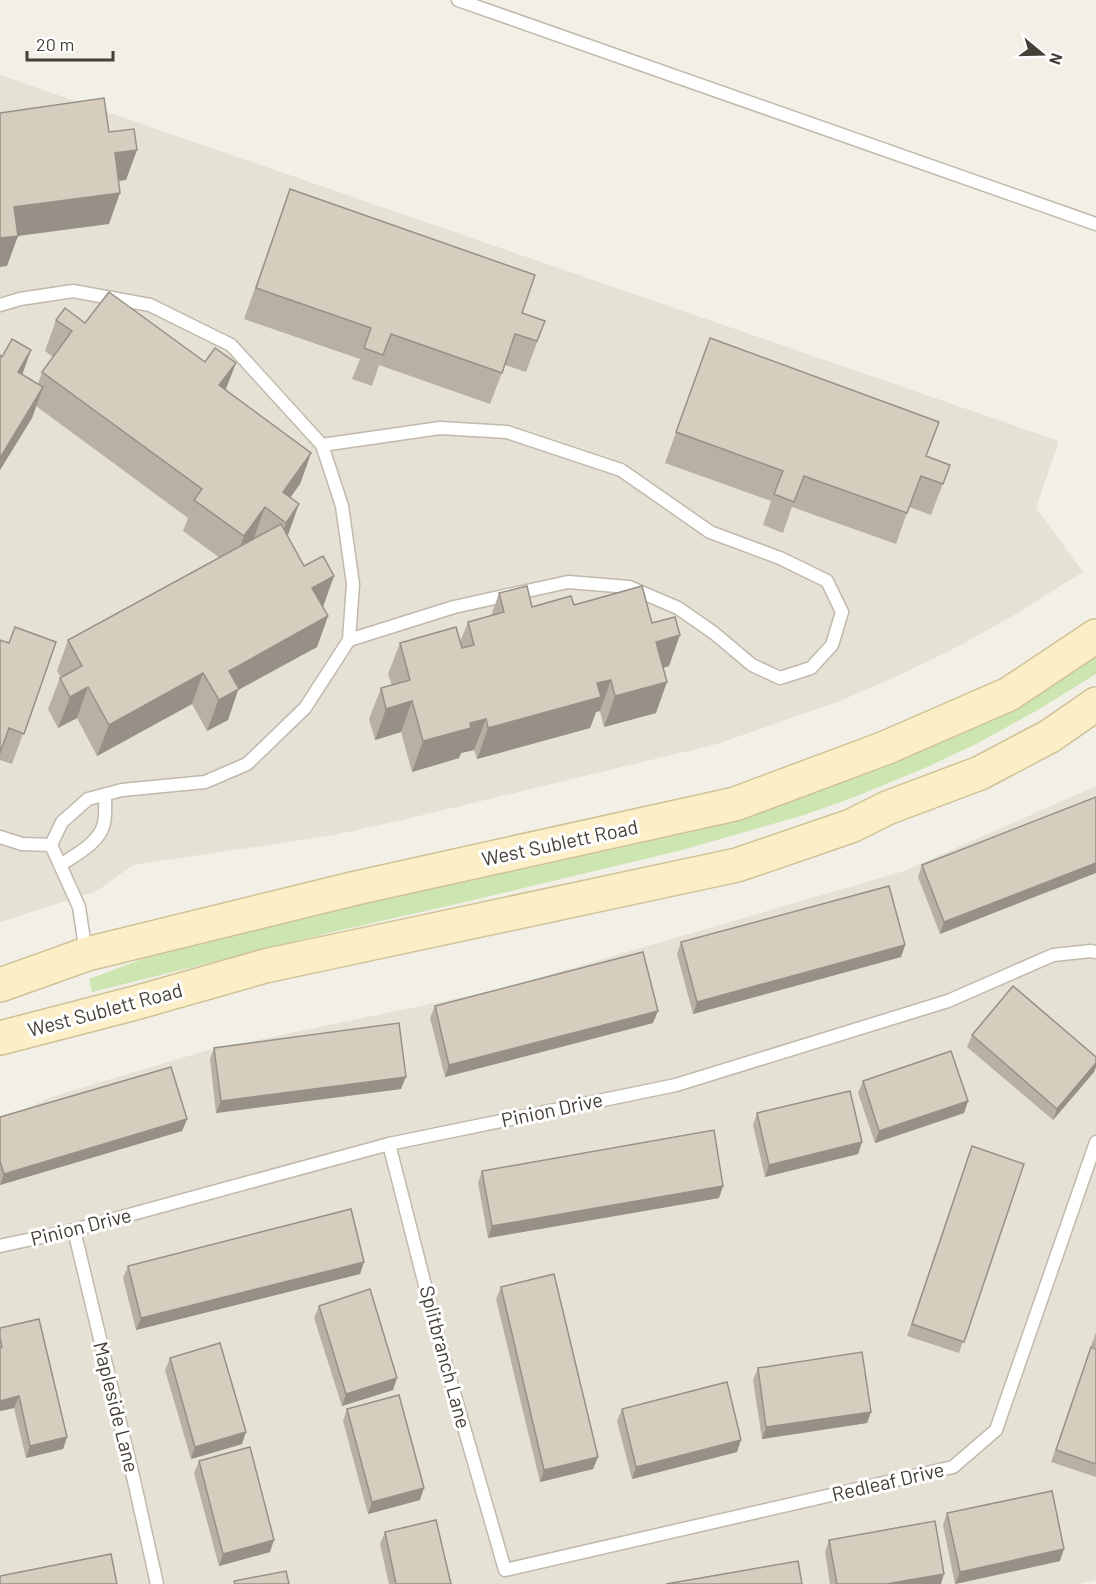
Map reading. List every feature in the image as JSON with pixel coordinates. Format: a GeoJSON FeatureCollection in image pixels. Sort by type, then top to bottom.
{"type":"FeatureCollection","features":[{"type":"Feature","properties":{"kind":"main road","name":"West Sublett Road"},"geometry":{"type":"LineString","coordinates":[[0,985],[87,954],[356,888],[735,804],[885,748],[1009,694],[1096,636]]}},
{"type":"Feature","properties":{"kind":"main road","name":"West Sublett Road"},"geometry":{"type":"LineString","coordinates":[[0,1038],[265,966],[736,865],[851,826],[887,808],[980,773],[1050,736],[1096,704]]}},
{"type":"Feature","properties":{"kind":"lane"},"geometry":{"type":"LineString","coordinates":[[458,0],[1096,224]]}},
{"type":"Feature","properties":{"kind":"lane"},"geometry":{"type":"LineString","coordinates":[[0,305],[20,299],[73,291],[150,305],[231,345],[322,445],[342,506],[351,573],[350,640],[305,708],[247,764],[204,782],[122,790],[88,799],[62,822],[51,845],[79,907],[87,954]]}},
{"type":"Feature","properties":{"kind":"lane"},"geometry":{"type":"LineString","coordinates":[[322,445],[440,428],[507,432],[621,470],[710,532],[780,558],[827,581],[842,612],[831,645],[811,668],[780,678],[752,665],[714,633],[678,608],[629,587],[619,586],[568,582],[454,607],[350,640]]}},
{"type":"Feature","properties":{"kind":"lane"},"geometry":{"type":"LineString","coordinates":[[60,865],[98,836],[104,824],[105,795]]}},
{"type":"Feature","properties":{"kind":"lane"},"geometry":{"type":"LineString","coordinates":[[0,837],[22,844],[51,845]]}},
{"type":"Feature","properties":{"kind":"lane","name":"Pinion Drive"},"geometry":{"type":"LineString","coordinates":[[0,1246],[74,1230],[389,1144],[676,1084],[948,1002],[1053,956],[1096,952]]}},
{"type":"Feature","properties":{"kind":"lane","name":"Redleaf Drive"},"geometry":{"type":"LineString","coordinates":[[505,1570],[953,1467],[996,1430],[1096,1142]]}},
{"type":"Feature","properties":{"kind":"lane","name":"Splitbranch Lane"},"geometry":{"type":"LineString","coordinates":[[389,1144],[440,1344],[505,1570]]}},
{"type":"Feature","properties":{"kind":"lane","name":"Mapleside Lane"},"geometry":{"type":"LineString","coordinates":[[74,1230],[157,1584]]}},
{"type":"Feature","properties":{"kind":"shaded area"},"geometry":{"type":"Polygon","coordinates":[[[0,75],[1059,441],[1036,508],[1083,572],[1016,614],[900,675],[840,701],[717,744],[334,835],[133,865],[97,891],[0,922],[0,75]]]}},
{"type":"Feature","properties":{"kind":"shaded area"},"geometry":{"type":"Polygon","coordinates":[[[1096,786],[1096,1580],[1079,1584],[0,1584],[0,1120],[54,1096],[205,1051],[497,990],[904,871],[1096,786]]]}},
{"type":"Feature","properties":{"kind":"green space"},"geometry":{"type":"Polygon","coordinates":[[[1096,646],[1096,674],[1036,711],[978,743],[927,767],[807,814],[682,850],[337,931],[92,992],[89,979],[175,947],[676,825],[1096,646]]]}},
{"type":"Feature","properties":{"kind":"building"},"geometry":{"type":"Polygon","coordinates":[[[104,98],[109,132],[134,129],[137,150],[115,153],[120,193],[14,207],[18,236],[0,238],[0,113],[104,98]]]}},
{"type":"Feature","properties":{"kind":"building"},"geometry":{"type":"Polygon","coordinates":[[[290,189],[535,275],[522,313],[545,321],[537,341],[515,334],[502,373],[391,334],[383,355],[364,348],[371,328],[256,288],[290,189]]]}},
{"type":"Feature","properties":{"kind":"building"},"geometry":{"type":"Polygon","coordinates":[[[109,292],[205,362],[215,348],[236,363],[219,385],[311,453],[283,492],[299,504],[286,523],[265,507],[244,536],[194,500],[202,489],[42,372],[72,331],[56,320],[65,308],[85,323],[109,292]]]}},
{"type":"Feature","properties":{"kind":"building"},"geometry":{"type":"Polygon","coordinates":[[[710,338],[939,422],[926,456],[950,465],[943,484],[921,476],[907,513],[804,476],[794,502],[774,494],[783,471],[676,432],[710,338]]]}},
{"type":"Feature","properties":{"kind":"building"},"geometry":{"type":"Polygon","coordinates":[[[12,339],[31,350],[18,372],[43,387],[0,458],[0,355],[2,357],[12,339]]]}},
{"type":"Feature","properties":{"kind":"building"},"geometry":{"type":"Polygon","coordinates":[[[281,524],[304,566],[323,556],[334,576],[312,588],[328,616],[229,671],[239,689],[219,700],[203,673],[109,725],[88,687],[70,697],[60,678],[82,666],[68,640],[281,524]]]}},
{"type":"Feature","properties":{"kind":"building"},"geometry":{"type":"Polygon","coordinates":[[[527,586],[532,607],[571,596],[574,605],[642,586],[652,623],[675,617],[680,635],[656,642],[667,682],[615,696],[611,680],[597,683],[601,697],[488,728],[486,719],[470,723],[471,728],[423,741],[412,701],[386,709],[381,688],[410,680],[400,643],[456,627],[462,648],[474,645],[468,622],[504,612],[499,593],[527,586]]]}},
{"type":"Feature","properties":{"kind":"building"},"geometry":{"type":"Polygon","coordinates":[[[15,627],[56,642],[24,734],[9,728],[0,753],[0,640],[9,643],[15,627]]]}},
{"type":"Feature","properties":{"kind":"building"},"geometry":{"type":"Polygon","coordinates":[[[1096,797],[1096,863],[944,922],[922,865],[1096,797]]]}},
{"type":"Feature","properties":{"kind":"building"},"geometry":{"type":"Polygon","coordinates":[[[889,886],[905,945],[697,1002],[681,942],[889,886]]]}},
{"type":"Feature","properties":{"kind":"building"},"geometry":{"type":"Polygon","coordinates":[[[643,952],[658,1011],[449,1065],[435,1006],[643,952]]]}},
{"type":"Feature","properties":{"kind":"building"},"geometry":{"type":"Polygon","coordinates":[[[1013,986],[1096,1057],[1096,1063],[1057,1109],[972,1035],[1013,986]]]}},
{"type":"Feature","properties":{"kind":"building"},"geometry":{"type":"Polygon","coordinates":[[[399,1023],[406,1077],[221,1101],[214,1048],[399,1023]]]}},
{"type":"Feature","properties":{"kind":"building"},"geometry":{"type":"Polygon","coordinates":[[[951,1051],[968,1101],[879,1131],[863,1081],[951,1051]]]}},
{"type":"Feature","properties":{"kind":"building"},"geometry":{"type":"Polygon","coordinates":[[[171,1067],[187,1119],[4,1174],[0,1161],[0,1117],[171,1067]]]}},
{"type":"Feature","properties":{"kind":"building"},"geometry":{"type":"Polygon","coordinates":[[[850,1091],[862,1142],[769,1165],[757,1113],[850,1091]]]}},
{"type":"Feature","properties":{"kind":"building"},"geometry":{"type":"Polygon","coordinates":[[[714,1130],[723,1186],[492,1226],[482,1171],[714,1130]]]}},
{"type":"Feature","properties":{"kind":"building"},"geometry":{"type":"Polygon","coordinates":[[[972,1146],[1024,1164],[964,1342],[912,1324],[972,1146]]]}},
{"type":"Feature","properties":{"kind":"building"},"geometry":{"type":"Polygon","coordinates":[[[351,1209],[364,1262],[141,1318],[128,1266],[351,1209]]]}},
{"type":"Feature","properties":{"kind":"building"},"geometry":{"type":"Polygon","coordinates":[[[554,1274],[598,1457],[544,1470],[501,1287],[554,1274]]]}},
{"type":"Feature","properties":{"kind":"building"},"geometry":{"type":"Polygon","coordinates":[[[370,1289],[397,1378],[346,1394],[319,1306],[370,1289]]]}},
{"type":"Feature","properties":{"kind":"building"},"geometry":{"type":"Polygon","coordinates":[[[39,1319],[67,1437],[30,1446],[19,1396],[0,1401],[0,1348],[2,1347],[0,1328],[39,1319]]]}},
{"type":"Feature","properties":{"kind":"building"},"geometry":{"type":"Polygon","coordinates":[[[220,1343],[246,1432],[195,1447],[170,1358],[220,1343]]]}},
{"type":"Feature","properties":{"kind":"building"},"geometry":{"type":"Polygon","coordinates":[[[1091,1347],[1096,1349],[1096,1464],[1056,1450],[1091,1347]]]}},
{"type":"Feature","properties":{"kind":"building"},"geometry":{"type":"Polygon","coordinates":[[[862,1352],[871,1412],[766,1427],[758,1368],[862,1352]]]}},
{"type":"Feature","properties":{"kind":"building"},"geometry":{"type":"Polygon","coordinates":[[[727,1382],[741,1440],[636,1467],[622,1409],[727,1382]]]}},
{"type":"Feature","properties":{"kind":"building"},"geometry":{"type":"Polygon","coordinates":[[[399,1395],[424,1488],[372,1502],[347,1409],[399,1395]]]}},
{"type":"Feature","properties":{"kind":"building"},"geometry":{"type":"Polygon","coordinates":[[[250,1447],[274,1540],[223,1554],[199,1461],[250,1447]]]}},
{"type":"Feature","properties":{"kind":"building"},"geometry":{"type":"Polygon","coordinates":[[[1052,1491],[1064,1549],[960,1572],[947,1513],[1052,1491]]]}},
{"type":"Feature","properties":{"kind":"building"},"geometry":{"type":"Polygon","coordinates":[[[436,1520],[451,1584],[396,1584],[385,1532],[436,1520]]]}},
{"type":"Feature","properties":{"kind":"building"},"geometry":{"type":"Polygon","coordinates":[[[935,1521],[944,1574],[886,1584],[837,1584],[829,1540],[935,1521]]]}},
{"type":"Feature","properties":{"kind":"building"},"geometry":{"type":"Polygon","coordinates":[[[111,1554],[117,1584],[0,1584],[0,1576],[111,1554]]]}},
{"type":"Feature","properties":{"kind":"building"},"geometry":{"type":"Polygon","coordinates":[[[798,1561],[802,1584],[666,1584],[798,1561]]]}},
{"type":"Feature","properties":{"kind":"building"},"geometry":{"type":"Polygon","coordinates":[[[286,1571],[289,1584],[235,1584],[234,1581],[286,1571]]]}}]}
